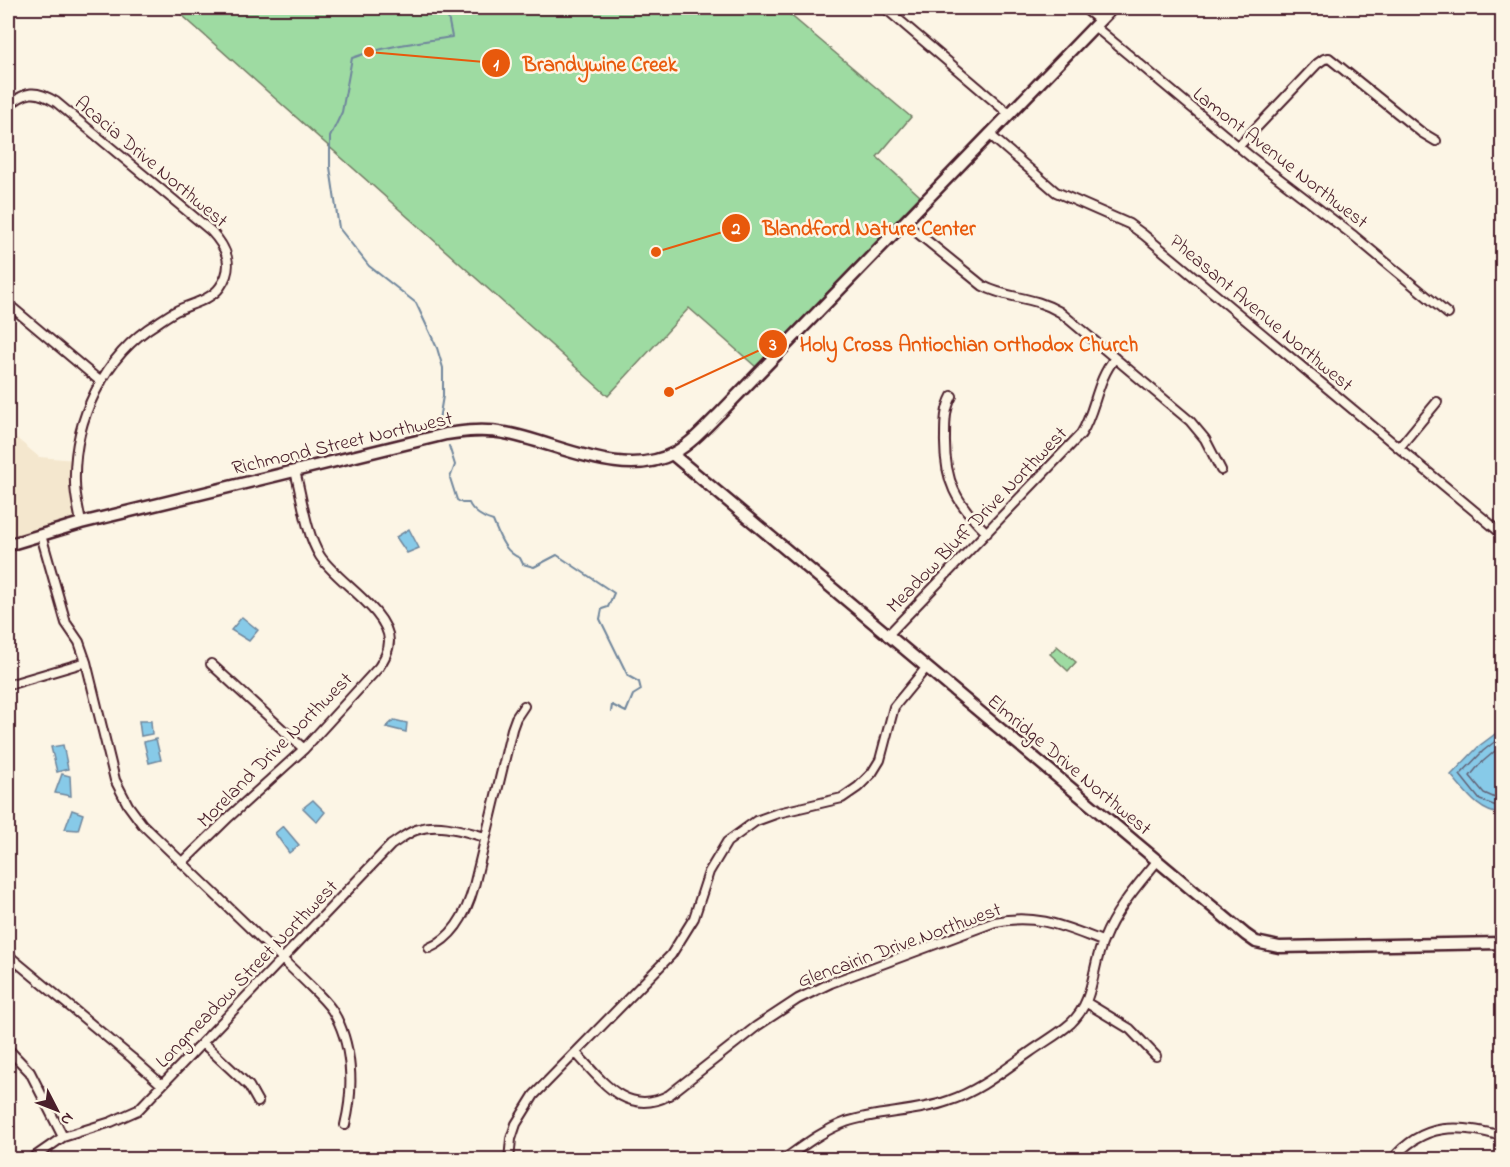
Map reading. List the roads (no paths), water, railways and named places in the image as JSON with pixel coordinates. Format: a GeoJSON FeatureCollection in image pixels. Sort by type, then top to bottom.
{"type":"FeatureCollection","features":[{"type":"Feature","properties":{"kind":"street"},"geometry":{"type":"LineString","coordinates":[[885,8],[1008,113]]}},
{"type":"Feature","properties":{"kind":"street","name":"Lamont Avenue Northwest"},"geometry":{"type":"LineString","coordinates":[[1084,8],[1097,23],[1239,146],[1277,178],[1351,233],[1448,315]]}},
{"type":"Feature","properties":{"kind":"street","name":"Richmond Street Northwest"},"geometry":{"type":"LineString","coordinates":[[8,545],[81,524],[295,471],[446,434],[474,430],[516,435],[606,461],[636,462],[672,454],[710,424],[1008,113],[1112,8]]}},
{"type":"Feature","properties":{"kind":"street"},"geometry":{"type":"LineString","coordinates":[[1239,146],[1324,58],[1329,58],[1421,132],[1436,141]]}},
{"type":"Feature","properties":{"kind":"street","name":"Acacia Drive Northwest"},"geometry":{"type":"LineString","coordinates":[[8,106],[24,94],[46,95],[211,231],[222,243],[228,256],[229,266],[218,290],[150,327],[114,361],[101,382],[84,420],[76,460],[75,484],[81,524]]}},
{"type":"Feature","properties":{"kind":"street","name":"Pheasant Avenue Northwest"},"geometry":{"type":"LineString","coordinates":[[989,134],[1056,192],[1129,224],[1144,235],[1503,534]]}},
{"type":"Feature","properties":{"kind":"street"},"geometry":{"type":"LineString","coordinates":[[904,222],[976,281],[991,290],[1036,300],[1054,309],[1196,427],[1221,470]]}},
{"type":"Feature","properties":{"kind":"street"},"geometry":{"type":"LineString","coordinates":[[8,304],[101,382]]}},
{"type":"Feature","properties":{"kind":"street","name":"Meadow Bluff Drive Northwest"},"geometry":{"type":"LineString","coordinates":[[887,636],[1081,434],[1090,419],[1100,381],[1115,358]]}},
{"type":"Feature","properties":{"kind":"street"},"geometry":{"type":"LineString","coordinates":[[952,396],[945,417],[944,454],[948,478],[958,500],[987,533]]}},
{"type":"Feature","properties":{"kind":"street"},"geometry":{"type":"LineString","coordinates":[[1399,448],[1437,402]]}},
{"type":"Feature","properties":{"kind":"street","name":"Elmridge Drive Northwest"},"geometry":{"type":"LineString","coordinates":[[672,454],[1256,942],[1279,947],[1503,943]]}},
{"type":"Feature","properties":{"kind":"street","name":"Moreland Drive Northwest"},"geometry":{"type":"LineString","coordinates":[[182,863],[304,749],[380,667],[387,653],[389,640],[387,629],[377,614],[320,555],[308,522],[295,471]]}},
{"type":"Feature","properties":{"kind":"street"},"geometry":{"type":"LineString","coordinates":[[41,535],[66,623],[79,642],[86,662],[115,780],[128,805],[142,824],[331,1008],[347,1047],[350,1094],[345,1125]]}},
{"type":"Feature","properties":{"kind":"street"},"geometry":{"type":"LineString","coordinates":[[8,685],[86,662]]}},
{"type":"Feature","properties":{"kind":"street"},"geometry":{"type":"LineString","coordinates":[[211,664],[304,749]]}},
{"type":"Feature","properties":{"kind":"street"},"geometry":{"type":"LineString","coordinates":[[509,1160],[518,1120],[534,1095],[671,955],[694,918],[709,872],[727,842],[745,828],[764,818],[842,798],[858,788],[872,773],[882,755],[894,707],[926,668]]}},
{"type":"Feature","properties":{"kind":"street"},"geometry":{"type":"LineString","coordinates":[[429,948],[444,940],[463,916],[472,895],[512,729],[524,706]]}},
{"type":"Feature","properties":{"kind":"street","name":"Longmeadow Street Northwest"},"geometry":{"type":"LineString","coordinates":[[30,1160],[63,1137],[111,1122],[130,1114],[145,1103],[391,845],[412,831],[424,828],[446,827],[485,837]]}},
{"type":"Feature","properties":{"kind":"street"},"geometry":{"type":"LineString","coordinates":[[783,1160],[812,1140],[846,1122],[929,1107],[966,1094],[1058,1034],[1072,1022],[1086,1004],[1094,982],[1102,941],[1127,898],[1158,860]]}},
{"type":"Feature","properties":{"kind":"street","name":"Glencairin Drive Northwest"},"geometry":{"type":"LineString","coordinates":[[576,1053],[609,1088],[621,1096],[638,1102],[654,1101],[669,1095],[757,1026],[798,999],[831,983],[995,922],[1017,918],[1039,920],[1102,941]]}},
{"type":"Feature","properties":{"kind":"street"},"geometry":{"type":"LineString","coordinates":[[8,955],[162,1085]]}},
{"type":"Feature","properties":{"kind":"street"},"geometry":{"type":"LineString","coordinates":[[1086,1004],[1130,1029],[1156,1056]]}},
{"type":"Feature","properties":{"kind":"street"},"geometry":{"type":"LineString","coordinates":[[203,1043],[249,1086],[258,1102]]}},
{"type":"Feature","properties":{"kind":"street"},"geometry":{"type":"LineString","coordinates":[[8,1048],[30,1072],[63,1137]]}},
{"type":"Feature","properties":{"kind":"street"},"geometry":{"type":"LineString","coordinates":[[1392,1160],[1403,1147],[1423,1134],[1439,1129],[1464,1127],[1503,1136]]}},
{"type":"Feature","properties":{"kind":"water"},"geometry":{"type":"Polygon","coordinates":[[[409,529],[419,548],[407,553],[396,537],[409,529]]]}},
{"type":"Feature","properties":{"kind":"water"},"geometry":{"type":"Polygon","coordinates":[[[242,617],[258,630],[249,641],[231,630],[242,617]]]}},
{"type":"Feature","properties":{"kind":"water"},"geometry":{"type":"Polygon","coordinates":[[[394,720],[407,723],[406,732],[386,727],[394,720]]]}},
{"type":"Feature","properties":{"kind":"water"},"geometry":{"type":"Polygon","coordinates":[[[139,721],[151,721],[152,734],[141,736],[139,721]]]}},
{"type":"Feature","properties":{"kind":"water"},"geometry":{"type":"Polygon","coordinates":[[[1502,729],[1502,814],[1486,810],[1479,805],[1451,775],[1479,746],[1502,729]]]}},
{"type":"Feature","properties":{"kind":"water"},"geometry":{"type":"Polygon","coordinates":[[[156,739],[161,760],[149,763],[144,742],[156,739]]]}},
{"type":"Feature","properties":{"kind":"water"},"geometry":{"type":"Polygon","coordinates":[[[63,745],[68,769],[57,772],[51,747],[63,745]]]}},
{"type":"Feature","properties":{"kind":"water"},"geometry":{"type":"Polygon","coordinates":[[[62,774],[70,776],[71,796],[55,793],[62,774]]]}},
{"type":"Feature","properties":{"kind":"water"},"geometry":{"type":"Polygon","coordinates":[[[313,800],[325,812],[317,822],[303,808],[313,800]]]}},
{"type":"Feature","properties":{"kind":"water"},"geometry":{"type":"Polygon","coordinates":[[[72,810],[83,814],[78,830],[65,829],[72,810]]]}},
{"type":"Feature","properties":{"kind":"water"},"geometry":{"type":"Polygon","coordinates":[[[283,826],[299,845],[289,853],[275,833],[283,826]]]}},
{"type":"Feature","properties":{"kind":"waterway"},"geometry":{"type":"LineString","coordinates":[[438,426],[443,396],[443,368],[437,348],[416,303],[369,266],[339,228],[330,167],[330,137],[342,112],[352,58],[389,47],[452,37],[447,12],[449,8]]}},
{"type":"Feature","properties":{"kind":"waterway"},"geometry":{"type":"LineString","coordinates":[[449,446],[455,465],[450,478],[457,500],[469,503],[479,514],[493,521],[506,547],[520,558],[523,564],[534,567],[557,555],[614,593],[608,607],[602,609],[600,619],[628,676],[639,682],[641,690],[633,695],[626,712],[612,705],[611,712]]}},
{"type":"Feature","properties":{"kind":"place","name":"Brandywine Creek"},"geometry":{"type":"Point","coordinates":[369,52]}},
{"type":"Feature","properties":{"kind":"place","name":"Blandford Nature Center"},"geometry":{"type":"Point","coordinates":[656,252]}},
{"type":"Feature","properties":{"kind":"place","name":"Holy Cross Antiochian Orthodox Church"},"geometry":{"type":"Point","coordinates":[669,392]}}]}
